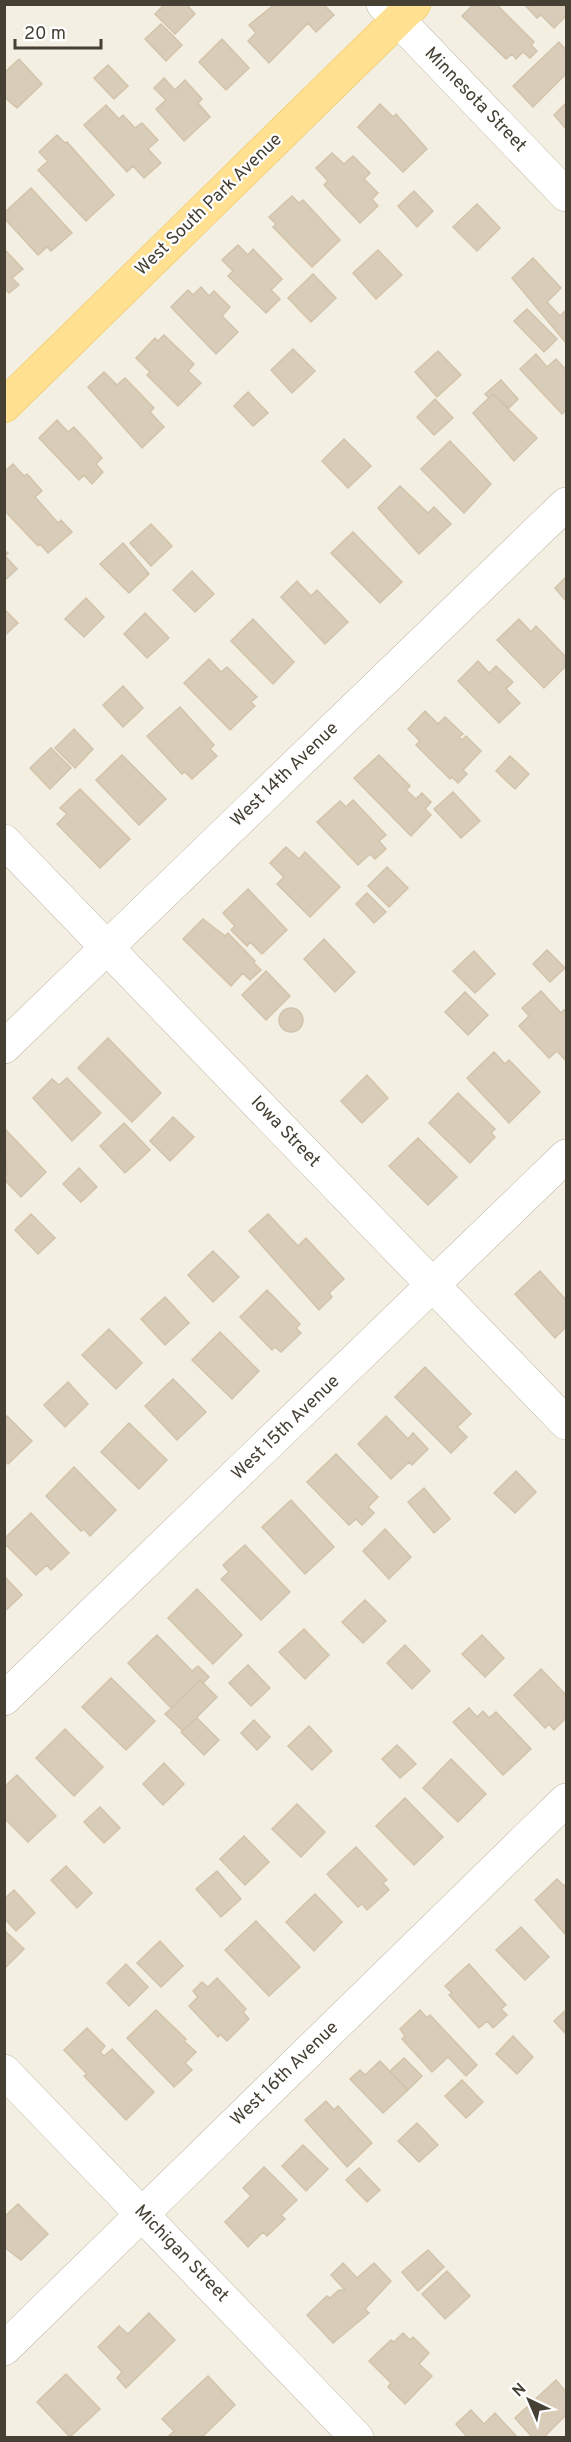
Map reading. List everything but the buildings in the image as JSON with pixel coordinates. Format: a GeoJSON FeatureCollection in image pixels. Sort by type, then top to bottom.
{"type":"FeatureCollection","features":[{"type":"Feature","properties":{"kind":"main road","name":"West South Park Avenue"},"geometry":{"type":"LineString","coordinates":[[4,406],[398,10]]}},
{"type":"Feature","properties":{"kind":"street","name":"Minnesota Street"},"geometry":{"type":"LineString","coordinates":[[398,10],[567,195]]}},
{"type":"Feature","properties":{"kind":"street","name":"West 14th Avenue"},"geometry":{"type":"LineString","coordinates":[[4,1047],[567,504]]}},
{"type":"Feature","properties":{"kind":"street","name":"Iowa Street"},"geometry":{"type":"LineString","coordinates":[[4,841],[567,1423]]}},
{"type":"Feature","properties":{"kind":"street","name":"West 15th Avenue"},"geometry":{"type":"LineString","coordinates":[[4,1699],[567,1156]]}},
{"type":"Feature","properties":{"kind":"street","name":"West 16th Avenue"},"geometry":{"type":"LineString","coordinates":[[4,2349],[567,1800]]}},
{"type":"Feature","properties":{"kind":"street","name":"Michigan Street"},"geometry":{"type":"LineString","coordinates":[[4,2071],[357,2438]]}}]}
